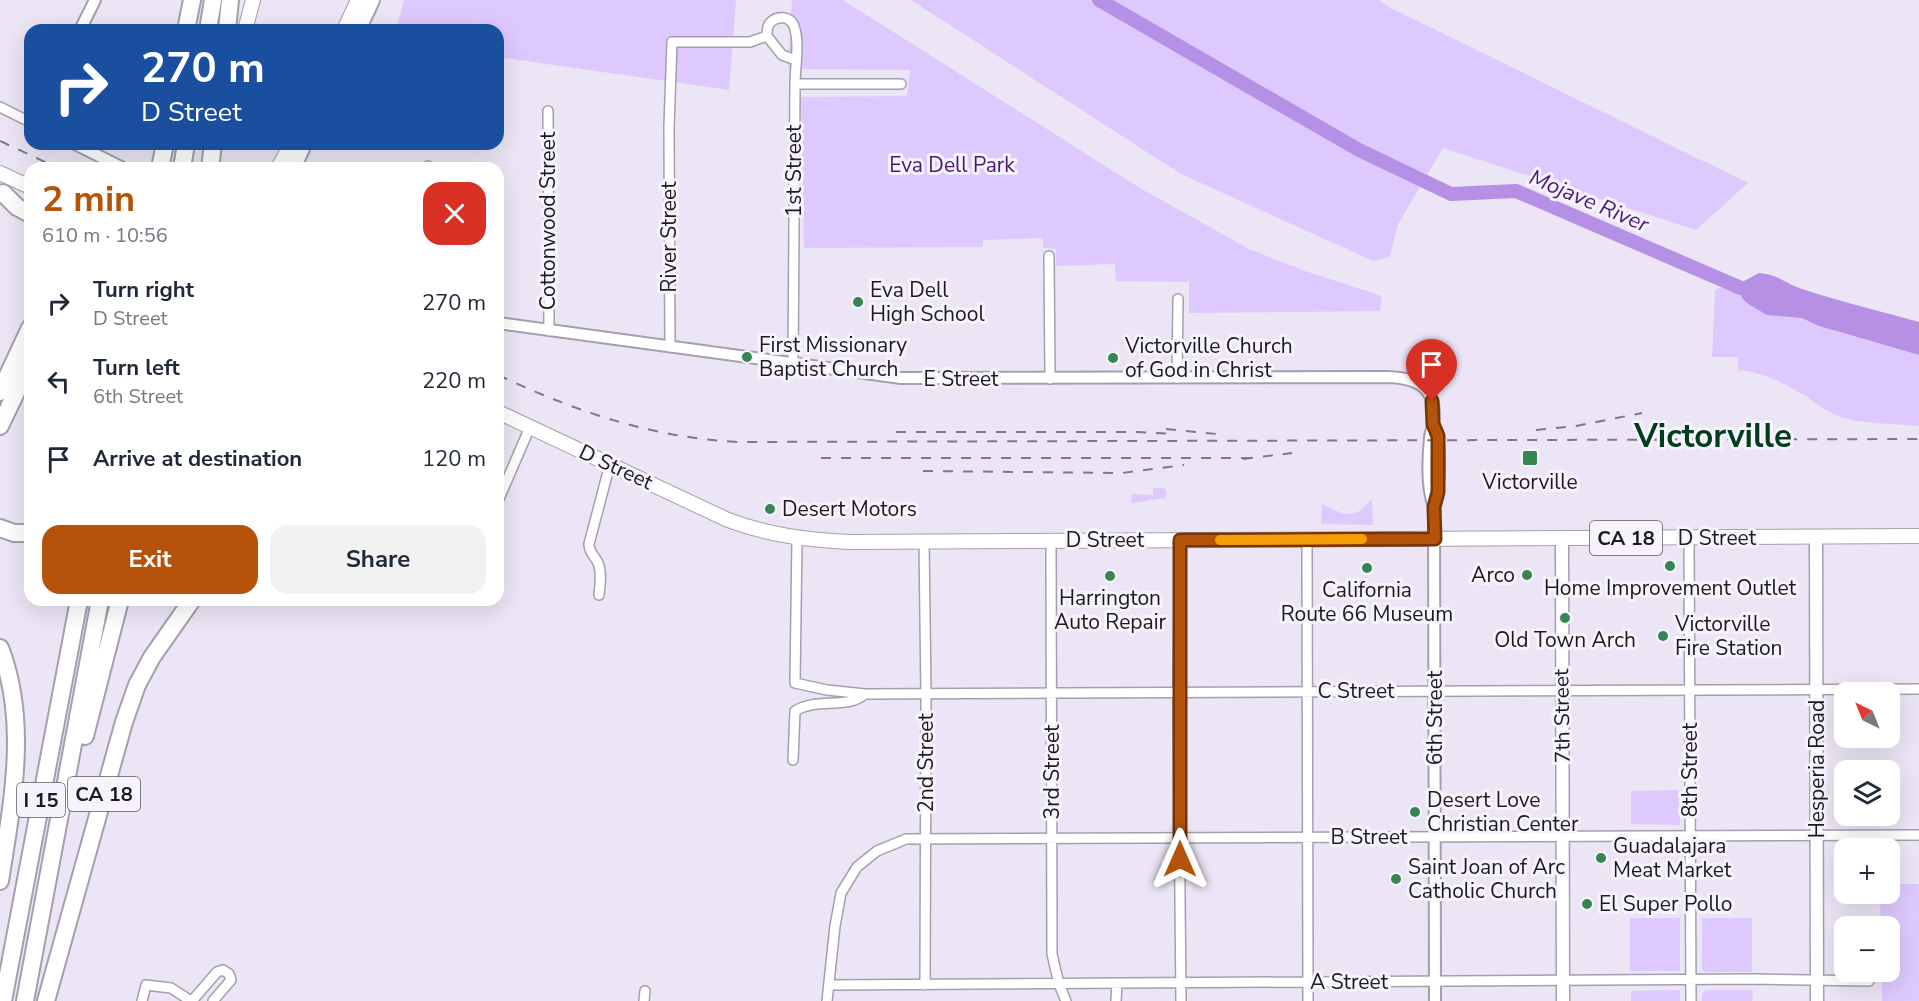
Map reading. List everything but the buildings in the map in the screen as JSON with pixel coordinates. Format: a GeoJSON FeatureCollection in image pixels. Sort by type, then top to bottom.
{"type":"FeatureCollection","features":[{"type":"Feature","properties":{"kind":"highway"},"geometry":{"type":"LineString","coordinates":[[187,24],[192,0]]}},
{"type":"Feature","properties":{"kind":"highway"},"geometry":{"type":"LineString","coordinates":[[209,24],[213,0]]}},
{"type":"Feature","properties":{"kind":"highway"},"geometry":{"type":"LineString","coordinates":[[228,24],[230,0]]}},
{"type":"Feature","properties":{"kind":"highway"},"geometry":{"type":"LineString","coordinates":[[360,24],[371,0]]}},
{"type":"Feature","properties":{"kind":"highway"},"geometry":{"type":"LineString","coordinates":[[1,192],[24,211]]}},
{"type":"Feature","properties":{"kind":"highway"},"geometry":{"type":"LineString","coordinates":[[0,392],[24,341]]}},
{"type":"Feature","properties":{"kind":"highway"},"geometry":{"type":"LineString","coordinates":[[0,426],[24,376]]}},
{"type":"Feature","properties":{"kind":"highway"},"geometry":{"type":"LineString","coordinates":[[0,528],[14,533],[24,533]]}},
{"type":"Feature","properties":{"kind":"highway","name":"I 15"},"geometry":{"type":"LineString","coordinates":[[3,1001],[78,606]]}},
{"type":"Feature","properties":{"kind":"highway","name":"I 15"},"geometry":{"type":"LineString","coordinates":[[25,1001],[99,606]]}},
{"type":"Feature","properties":{"kind":"highway"},"geometry":{"type":"LineString","coordinates":[[67,776],[82,746],[118,606]]}},
{"type":"Feature","properties":{"kind":"highway","name":"CA 18"},"geometry":{"type":"LineString","coordinates":[[46,1001],[124,722],[137,685],[152,657],[188,606]]}},
{"type":"Feature","properties":{"kind":"highway"},"geometry":{"type":"LineString","coordinates":[[0,648],[11,688],[16,745],[14,785],[0,881]]}},
{"type":"Feature","properties":{"kind":"main road"},"geometry":{"type":"LineString","coordinates":[[247,24],[253,0]]}},
{"type":"Feature","properties":{"kind":"main road"},"geometry":{"type":"LineString","coordinates":[[347,24],[358,0]]}},
{"type":"Feature","properties":{"kind":"main road"},"geometry":{"type":"LineString","coordinates":[[0,173],[24,184]]}},
{"type":"Feature","properties":{"kind":"main road"},"geometry":{"type":"LineString","coordinates":[[1,192],[24,203]]}},
{"type":"Feature","properties":{"kind":"main road","name":"D Street"},"geometry":{"type":"LineString","coordinates":[[504,415],[728,520],[757,530],[797,538],[849,542],[1919,536]]}},
{"type":"Feature","properties":{"kind":"main road","name":"Hesperia Road"},"geometry":{"type":"LineString","coordinates":[[1816,537],[1817,1001]]}},
{"type":"Feature","properties":{"kind":"main road","name":"7th Street"},"geometry":{"type":"LineString","coordinates":[[1562,538],[1563,1001]]}},
{"type":"Feature","properties":{"kind":"street"},"geometry":{"type":"LineString","coordinates":[[83,24],[95,0]]}},
{"type":"Feature","properties":{"kind":"street","name":"1st Street"},"geometry":{"type":"LineString","coordinates":[[767,36],[771,21],[780,17],[787,18],[794,24],[796,40],[793,364]]}},
{"type":"Feature","properties":{"kind":"street"},"geometry":{"type":"LineString","coordinates":[[767,36],[782,55],[795,60]]}},
{"type":"Feature","properties":{"kind":"street","name":"River Street"},"geometry":{"type":"LineString","coordinates":[[670,346],[669,127],[672,42],[750,42],[767,36]]}},
{"type":"Feature","properties":{"kind":"street"},"geometry":{"type":"LineString","coordinates":[[795,84],[901,84]]}},
{"type":"Feature","properties":{"kind":"street"},"geometry":{"type":"LineString","coordinates":[[0,107],[24,119]]}},
{"type":"Feature","properties":{"kind":"street","name":"Cottonwood Street"},"geometry":{"type":"LineString","coordinates":[[548,111],[549,330]]}},
{"type":"Feature","properties":{"kind":"street"},"geometry":{"type":"LineString","coordinates":[[87,150],[111,162]]}},
{"type":"Feature","properties":{"kind":"street"},"geometry":{"type":"LineString","coordinates":[[1049,256],[1050,379]]}},
{"type":"Feature","properties":{"kind":"street"},"geometry":{"type":"LineString","coordinates":[[1177,378],[1178,299]]}},
{"type":"Feature","properties":{"kind":"street","name":"E Street"},"geometry":{"type":"LineString","coordinates":[[504,324],[901,378],[1394,377],[1414,380],[1426,388]]}},
{"type":"Feature","properties":{"kind":"street","name":"6th Street"},"geometry":{"type":"LineString","coordinates":[[1426,388],[1432,401],[1433,424],[1438,436],[1438,492],[1434,507],[1435,1001]]}},
{"type":"Feature","properties":{"kind":"street"},"geometry":{"type":"LineString","coordinates":[[504,487],[530,426]]}},
{"type":"Feature","properties":{"kind":"street"},"geometry":{"type":"LineString","coordinates":[[599,595],[601,579],[599,564],[589,550],[589,544],[610,464]]}},
{"type":"Feature","properties":{"kind":"street"},"geometry":{"type":"LineString","coordinates":[[797,538],[795,683],[827,690],[865,694]]}},
{"type":"Feature","properties":{"kind":"street","name":"8th Street"},"geometry":{"type":"LineString","coordinates":[[1689,538],[1691,1001]]}},
{"type":"Feature","properties":{"kind":"street","name":"2nd Street"},"geometry":{"type":"LineString","coordinates":[[924,540],[925,985]]}},
{"type":"Feature","properties":{"kind":"street","name":"3rd Street"},"geometry":{"type":"LineString","coordinates":[[1051,540],[1052,954],[1059,984],[1066,1001]]}},
{"type":"Feature","properties":{"kind":"street"},"geometry":{"type":"LineString","coordinates":[[1180,540],[1178,692],[1181,1001]]}},
{"type":"Feature","properties":{"kind":"street"},"geometry":{"type":"LineString","coordinates":[[1307,540],[1308,1001]]}},
{"type":"Feature","properties":{"kind":"street","name":"C Street"},"geometry":{"type":"LineString","coordinates":[[865,694],[1919,689]]}},
{"type":"Feature","properties":{"kind":"street"},"geometry":{"type":"LineString","coordinates":[[794,760],[795,711],[805,704],[856,701],[865,694]]}},
{"type":"Feature","properties":{"kind":"street","name":"B Street"},"geometry":{"type":"LineString","coordinates":[[827,1001],[841,892],[857,867],[877,851],[906,839],[1919,835]]}},
{"type":"Feature","properties":{"kind":"street"},"geometry":{"type":"LineString","coordinates":[[142,1001],[146,985],[171,988],[191,1001],[217,972],[223,970],[229,974],[231,980],[213,1001]]}},
{"type":"Feature","properties":{"kind":"street","name":"A Street"},"geometry":{"type":"LineString","coordinates":[[830,985],[1834,981]]}},
{"type":"Feature","properties":{"kind":"street"},"geometry":{"type":"LineString","coordinates":[[1116,1001],[1117,983]]}},
{"type":"Feature","properties":{"kind":"green space"},"geometry":{"type":"Polygon","coordinates":[[[404,0],[736,0],[729,90],[504,58],[504,24],[398,24],[404,0]]]}},
{"type":"Feature","properties":{"kind":"green space","name":"Eva Dell Park"},"geometry":{"type":"Polygon","coordinates":[[[792,0],[843,0],[1140,188],[1249,249],[1305,271],[1382,296],[1380,311],[1189,313],[1189,282],[1116,281],[1115,264],[1056,266],[1056,249],[1043,248],[1043,238],[983,240],[983,247],[804,248],[801,97],[907,96],[910,70],[788,69],[792,0]]]}},
{"type":"Feature","properties":{"kind":"green space"},"geometry":{"type":"Polygon","coordinates":[[[911,0],[1379,0],[1389,7],[1748,183],[1696,230],[1443,148],[1398,224],[1390,257],[1373,261],[1181,174],[911,0]]]}},
{"type":"Feature","properties":{"kind":"green space"},"geometry":{"type":"Polygon","coordinates":[[[1719,288],[1741,288],[1742,298],[1757,309],[1802,318],[1838,332],[1919,355],[1919,426],[1863,422],[1841,417],[1774,379],[1738,370],[1738,357],[1712,357],[1715,291],[1719,288]]]}},
{"type":"Feature","properties":{"kind":"green space"},"geometry":{"type":"Polygon","coordinates":[[[1153,488],[1163,488],[1167,495],[1165,498],[1131,503],[1132,494],[1153,495],[1153,488]]]}},
{"type":"Feature","properties":{"kind":"green space"},"geometry":{"type":"Polygon","coordinates":[[[1372,500],[1373,525],[1321,524],[1322,504],[1342,513],[1353,514],[1372,500]]]}},
{"type":"Feature","properties":{"kind":"green space"},"geometry":{"type":"Polygon","coordinates":[[[1679,790],[1680,825],[1631,824],[1631,791],[1679,790]]]}},
{"type":"Feature","properties":{"kind":"green space"},"geometry":{"type":"Polygon","coordinates":[[[1900,884],[1919,884],[1919,1001],[1882,1001],[1882,982],[1900,982],[1900,916],[1881,916],[1880,904],[1900,904],[1900,884]]]}},
{"type":"Feature","properties":{"kind":"green space"},"geometry":{"type":"Polygon","coordinates":[[[1630,918],[1680,918],[1680,971],[1630,971],[1630,918]]]}},
{"type":"Feature","properties":{"kind":"green space"},"geometry":{"type":"Polygon","coordinates":[[[1702,918],[1752,918],[1752,972],[1705,972],[1702,969],[1702,918]]]}},
{"type":"Feature","properties":{"kind":"green space"},"geometry":{"type":"Polygon","coordinates":[[[1680,990],[1680,1001],[1631,1001],[1631,991],[1680,990]]]}},
{"type":"Feature","properties":{"kind":"green space"},"geometry":{"type":"Polygon","coordinates":[[[1706,990],[1753,990],[1752,1001],[1702,1001],[1702,994],[1706,990]]]}},
{"type":"Feature","properties":{"kind":"shaded area"},"geometry":{"type":"Polygon","coordinates":[[[1759,273],[1777,277],[1817,294],[1919,322],[1919,355],[1819,326],[1802,318],[1767,315],[1742,298],[1741,288],[1744,281],[1759,273]]]}},
{"type":"Feature","properties":{"kind":"waterway","name":"Mojave River"},"geometry":{"type":"LineString","coordinates":[[1099,0],[1359,150],[1451,194],[1516,191],[1741,288],[1759,291]]}},
{"type":"Feature","properties":{"kind":"railway"},"geometry":{"type":"LineString","coordinates":[[0,141],[45,162]]}},
{"type":"Feature","properties":{"kind":"railway"},"geometry":{"type":"LineString","coordinates":[[504,378],[556,400],[614,420],[674,435],[737,442],[1919,439]]}},
{"type":"Feature","properties":{"kind":"railway"},"geometry":{"type":"LineString","coordinates":[[1536,430],[1576,426],[1642,413]]}},
{"type":"Feature","properties":{"kind":"railway"},"geometry":{"type":"LineString","coordinates":[[1166,429],[1217,434]]}},
{"type":"Feature","properties":{"kind":"railway"},"geometry":{"type":"LineString","coordinates":[[896,432],[1175,434]]}},
{"type":"Feature","properties":{"kind":"railway"},"geometry":{"type":"LineString","coordinates":[[1243,459],[1292,453]]}},
{"type":"Feature","properties":{"kind":"railway"},"geometry":{"type":"LineString","coordinates":[[821,458],[1250,458]]}},
{"type":"Feature","properties":{"kind":"railway"},"geometry":{"type":"LineString","coordinates":[[923,471],[1122,473],[1184,465]]}},
{"type":"Feature","properties":{"kind":"slow traffic"},"geometry":{"type":"LineString","coordinates":[[1220,540],[1362,539]]}},
{"type":"Feature","properties":{"kind":"place","name":"Eva Dell High School"},"geometry":{"type":"Point","coordinates":[858,302]}},
{"type":"Feature","properties":{"kind":"place","name":"First Missionary Baptist Church"},"geometry":{"type":"Point","coordinates":[747,357]}},
{"type":"Feature","properties":{"kind":"place","name":"Victorville Church of God in Christ"},"geometry":{"type":"Point","coordinates":[1113,358]}},
{"type":"Feature","properties":{"kind":"place","name":"Victorville"},"geometry":{"type":"Point","coordinates":[1530,458]}},
{"type":"Feature","properties":{"kind":"place","name":"Desert Motors"},"geometry":{"type":"Point","coordinates":[770,509]}},
{"type":"Feature","properties":{"kind":"place","name":"Home Improvement Outlet"},"geometry":{"type":"Point","coordinates":[1670,566]}},
{"type":"Feature","properties":{"kind":"place","name":"California Route 66 Museum"},"geometry":{"type":"Point","coordinates":[1367,568]}},
{"type":"Feature","properties":{"kind":"place","name":"Arco"},"geometry":{"type":"Point","coordinates":[1527,575]}},
{"type":"Feature","properties":{"kind":"place","name":"Harrington Auto Repair"},"geometry":{"type":"Point","coordinates":[1110,576]}},
{"type":"Feature","properties":{"kind":"place","name":"Old Town Arch"},"geometry":{"type":"Point","coordinates":[1565,618]}},
{"type":"Feature","properties":{"kind":"place","name":"Victorville Fire Station"},"geometry":{"type":"Point","coordinates":[1663,636]}},
{"type":"Feature","properties":{"kind":"place","name":"Desert Love Christian Center"},"geometry":{"type":"Point","coordinates":[1415,812]}},
{"type":"Feature","properties":{"kind":"place","name":"Guadalajara Meat Market"},"geometry":{"type":"Point","coordinates":[1601,858]}},
{"type":"Feature","properties":{"kind":"place","name":"Saint Joan of Arc Catholic Church"},"geometry":{"type":"Point","coordinates":[1396,879]}},
{"type":"Feature","properties":{"kind":"place","name":"El Super Pollo"},"geometry":{"type":"Point","coordinates":[1587,904]}},
{"type":"Feature","properties":{"kind":"district","name":"Victorville"},"geometry":{"type":"Point","coordinates":[1713,436]}},
{"type":"Feature","properties":{"kind":"route"},"geometry":{"type":"LineString","coordinates":[[1180,859],[1178,692],[1180,540],[1435,539],[1434,507],[1438,492],[1438,436],[1433,424],[1432,401]]}}]}
